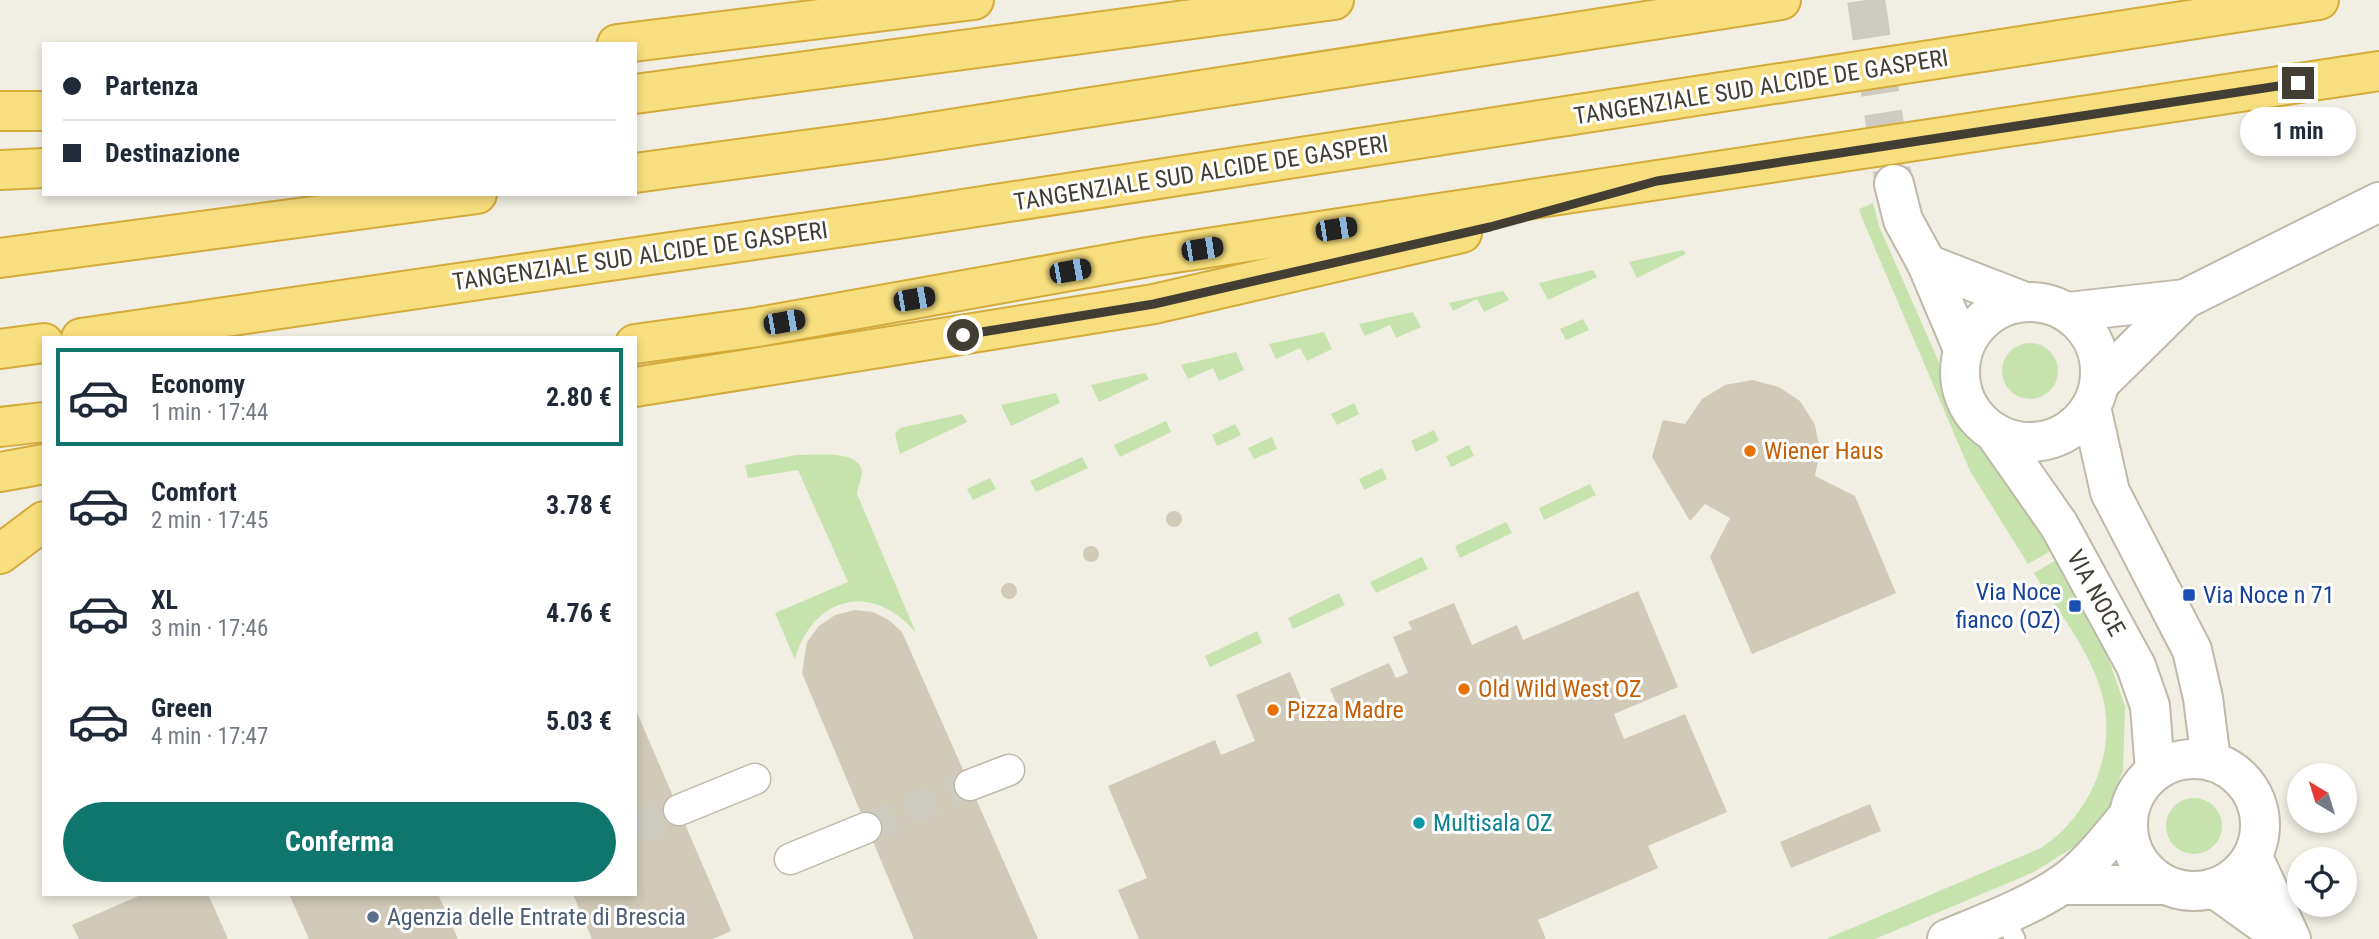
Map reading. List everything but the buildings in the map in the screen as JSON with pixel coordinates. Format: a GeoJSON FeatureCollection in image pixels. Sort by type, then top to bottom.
{"type":"FeatureCollection","features":[{"type":"Feature","properties":{"kind":"highway"},"geometry":{"type":"LineString","coordinates":[[633,42],[974,0]]}},
{"type":"Feature","properties":{"kind":"highway"},"geometry":{"type":"LineString","coordinates":[[637,94],[1334,0]]}},
{"type":"Feature","properties":{"kind":"highway"},"geometry":{"type":"LineString","coordinates":[[637,173],[886,139],[1781,0]]}},
{"type":"Feature","properties":{"kind":"highway","name":"TANGENZIALE SUD ALCIDE DE GASPERI"},"geometry":{"type":"LineString","coordinates":[[95,336],[905,218],[2319,0]]}},
{"type":"Feature","properties":{"kind":"highway"},"geometry":{"type":"LineString","coordinates":[[637,344],[758,327],[1148,257],[2379,71]]}},
{"type":"Feature","properties":{"kind":"highway"},"geometry":{"type":"LineString","coordinates":[[0,111],[42,111]]}},
{"type":"Feature","properties":{"kind":"highway"},"geometry":{"type":"LineString","coordinates":[[0,170],[42,168]]}},
{"type":"Feature","properties":{"kind":"highway"},"geometry":{"type":"LineString","coordinates":[[637,387],[1154,304],[1490,227],[1657,181]]}},
{"type":"Feature","properties":{"kind":"highway"},"geometry":{"type":"LineString","coordinates":[[0,258],[462,196]]}},
{"type":"Feature","properties":{"kind":"highway"},"geometry":{"type":"LineString","coordinates":[[1,349],[42,343]]}},
{"type":"Feature","properties":{"kind":"highway"},"geometry":{"type":"LineString","coordinates":[[0,472],[42,464]]}},
{"type":"Feature","properties":{"kind":"highway"},"geometry":{"type":"LineString","coordinates":[[0,554],[42,522]]}},
{"type":"Feature","properties":{"kind":"street"},"geometry":{"type":"LineString","coordinates":[[1894,184],[1903,220],[1927,264],[1963,349]]}},
{"type":"Feature","properties":{"kind":"street"},"geometry":{"type":"LineString","coordinates":[[2185,299],[2095,395],[2074,426],[2052,438],[2022,442],[1994,432],[1976,417],[1964,396],[1960,373],[1963,349],[1984,318],[2003,307],[2040,302],[2068,312],[2185,299],[2379,202]]}},
{"type":"Feature","properties":{"kind":"street"},"geometry":{"type":"LineString","coordinates":[[1927,264],[2025,302]]}},
{"type":"Feature","properties":{"kind":"street"},"geometry":{"type":"LineString","coordinates":[[2068,312],[2091,337],[2100,359],[2095,395],[2110,492],[2192,650],[2203,698],[2211,761]]}},
{"type":"Feature","properties":{"kind":"street","name":"VIA NOCE"},"geometry":{"type":"LineString","coordinates":[[1994,432],[2059,525],[2136,666],[2150,706],[2155,771]]}},
{"type":"Feature","properties":{"kind":"street"},"geometry":{"type":"LineString","coordinates":[[1948,939],[2009,927],[2061,885],[2100,850],[2128,816],[2137,790],[2155,771],[2176,761],[2211,761],[2236,774],[2253,793],[2259,812],[2260,832],[2252,857],[2236,877],[2214,888],[2186,891],[2164,885],[2061,885]]}},
{"type":"Feature","properties":{"kind":"street"},"geometry":{"type":"LineString","coordinates":[[970,785],[1009,770]]}},
{"type":"Feature","properties":{"kind":"street"},"geometry":{"type":"LineString","coordinates":[[679,810],[755,779]]}},
{"type":"Feature","properties":{"kind":"street"},"geometry":{"type":"LineString","coordinates":[[2128,816],[2129,840],[2140,865],[2164,885]]}},
{"type":"Feature","properties":{"kind":"street"},"geometry":{"type":"LineString","coordinates":[[790,859],[866,828]]}},
{"type":"Feature","properties":{"kind":"street"},"geometry":{"type":"LineString","coordinates":[[2252,857],[2291,939]]}},
{"type":"Feature","properties":{"kind":"street"},"geometry":{"type":"LineString","coordinates":[[2214,888],[2285,939]]}},
{"type":"Feature","properties":{"kind":"green space"},"geometry":{"type":"Polygon","coordinates":[[[1873,203],[1879,226],[1938,360],[1950,408],[1962,427],[1989,451],[2021,496],[2051,551],[2028,564],[1970,471],[1862,218],[1859,209],[1873,203]]]}},
{"type":"Feature","properties":{"kind":"green space"},"geometry":{"type":"Polygon","coordinates":[[[1683,250],[1686,254],[1637,278],[1629,262],[1683,250]]]}},
{"type":"Feature","properties":{"kind":"green space"},"geometry":{"type":"Polygon","coordinates":[[[1593,270],[1597,277],[1548,300],[1539,283],[1593,270]]]}},
{"type":"Feature","properties":{"kind":"green space"},"geometry":{"type":"Polygon","coordinates":[[[1503,291],[1509,300],[1484,312],[1477,299],[1453,311],[1449,303],[1503,291]]]}},
{"type":"Feature","properties":{"kind":"green space"},"geometry":{"type":"Polygon","coordinates":[[[1413,312],[1421,327],[1396,338],[1390,325],[1365,336],[1359,324],[1413,312]]]}},
{"type":"Feature","properties":{"kind":"green space"},"geometry":{"type":"Polygon","coordinates":[[[1583,319],[1589,330],[1566,340],[1560,329],[1583,319]]]}},
{"type":"Feature","properties":{"kind":"green space"},"geometry":{"type":"Polygon","coordinates":[[[1324,332],[1332,349],[1307,361],[1300,348],[1276,359],[1269,344],[1324,332]]]}},
{"type":"Feature","properties":{"kind":"green space"},"geometry":{"type":"Polygon","coordinates":[[[2024,343],[2036,343],[2046,347],[2054,355],[2058,371],[2054,387],[2046,395],[2036,399],[2024,399],[2014,395],[2006,387],[2002,377],[2002,365],[2006,355],[2014,347],[2024,343]]]}},
{"type":"Feature","properties":{"kind":"green space"},"geometry":{"type":"Polygon","coordinates":[[[1236,352],[1244,370],[1219,381],[1213,368],[1188,379],[1181,365],[1236,352]]]}},
{"type":"Feature","properties":{"kind":"green space"},"geometry":{"type":"Polygon","coordinates":[[[1145,373],[1149,379],[1099,402],[1091,385],[1145,373]]]}},
{"type":"Feature","properties":{"kind":"green space"},"geometry":{"type":"Polygon","coordinates":[[[1056,393],[1060,403],[1011,426],[1001,405],[1056,393]]]}},
{"type":"Feature","properties":{"kind":"green space"},"geometry":{"type":"Polygon","coordinates":[[[1354,403],[1359,414],[1337,425],[1331,414],[1354,403]]]}},
{"type":"Feature","properties":{"kind":"green space"},"geometry":{"type":"Polygon","coordinates":[[[962,414],[967,422],[900,454],[895,434],[900,428],[962,414]]]}},
{"type":"Feature","properties":{"kind":"green space"},"geometry":{"type":"Polygon","coordinates":[[[1166,421],[1171,432],[1120,457],[1114,445],[1166,421]]]}},
{"type":"Feature","properties":{"kind":"green space"},"geometry":{"type":"Polygon","coordinates":[[[1235,424],[1241,435],[1217,446],[1212,435],[1235,424]]]}},
{"type":"Feature","properties":{"kind":"green space"},"geometry":{"type":"Polygon","coordinates":[[[1434,430],[1439,441],[1416,452],[1411,441],[1434,430]]]}},
{"type":"Feature","properties":{"kind":"green space"},"geometry":{"type":"Polygon","coordinates":[[[1272,437],[1277,449],[1254,459],[1248,448],[1272,437]]]}},
{"type":"Feature","properties":{"kind":"green space"},"geometry":{"type":"Polygon","coordinates":[[[1469,445],[1474,456],[1451,467],[1446,456],[1469,445]]]}},
{"type":"Feature","properties":{"kind":"green space"},"geometry":{"type":"Polygon","coordinates":[[[796,455],[844,456],[859,464],[862,472],[857,494],[916,633],[899,617],[881,606],[863,602],[846,603],[829,610],[815,621],[803,638],[795,660],[775,613],[848,582],[798,470],[748,478],[745,465],[796,455]]]}},
{"type":"Feature","properties":{"kind":"green space"},"geometry":{"type":"Polygon","coordinates":[[[1082,457],[1088,468],[1036,492],[1030,481],[1082,457]]]}},
{"type":"Feature","properties":{"kind":"green space"},"geometry":{"type":"Polygon","coordinates":[[[1382,468],[1387,479],[1364,490],[1359,479],[1382,468]]]}},
{"type":"Feature","properties":{"kind":"green space"},"geometry":{"type":"Polygon","coordinates":[[[990,478],[996,489],[973,500],[967,489],[990,478]]]}},
{"type":"Feature","properties":{"kind":"green space"},"geometry":{"type":"Polygon","coordinates":[[[1590,484],[1596,495],[1544,520],[1539,508],[1590,484]]]}},
{"type":"Feature","properties":{"kind":"green space"},"geometry":{"type":"Polygon","coordinates":[[[1506,522],[1512,533],[1460,558],[1455,546],[1506,522]]]}},
{"type":"Feature","properties":{"kind":"green space"},"geometry":{"type":"Polygon","coordinates":[[[1422,557],[1428,569],[1376,593],[1370,582],[1422,557]]]}},
{"type":"Feature","properties":{"kind":"green space"},"geometry":{"type":"Polygon","coordinates":[[[2056,560],[2108,657],[2125,706],[2123,770],[2110,805],[2092,832],[2077,845],[2034,872],[1875,939],[1826,939],[2041,848],[2060,833],[2089,795],[2105,750],[2104,703],[2084,651],[2034,573],[2056,560]]]}},
{"type":"Feature","properties":{"kind":"green space"},"geometry":{"type":"Polygon","coordinates":[[[1339,593],[1345,605],[1293,629],[1288,618],[1339,593]]]}},
{"type":"Feature","properties":{"kind":"green space"},"geometry":{"type":"Polygon","coordinates":[[[1257,631],[1262,643],[1210,667],[1205,656],[1257,631]]]}},
{"type":"Feature","properties":{"kind":"green space"},"geometry":{"type":"Polygon","coordinates":[[[2188,798],[2200,798],[2210,802],[2218,810],[2222,826],[2218,842],[2210,850],[2200,854],[2188,854],[2178,850],[2170,842],[2166,832],[2166,820],[2170,810],[2178,802],[2188,798]]]}},
{"type":"Feature","properties":{"kind":"tunnel"},"geometry":{"type":"LineString","coordinates":[[1866,0],[1893,178]]}},
{"type":"Feature","properties":{"kind":"tunnel"},"geometry":{"type":"LineString","coordinates":[[866,828],[970,785]]}},
{"type":"Feature","properties":{"kind":"tunnel"},"geometry":{"type":"LineString","coordinates":[[637,828],[679,810]]}},
{"type":"Feature","properties":{"kind":"place","name":"Wiener Haus"},"geometry":{"type":"Point","coordinates":[1750,451]}},
{"type":"Feature","properties":{"kind":"place","name":"Via Noce n 71"},"geometry":{"type":"Point","coordinates":[2189,595]}},
{"type":"Feature","properties":{"kind":"place","name":"Via Noce fianco (OZ)"},"geometry":{"type":"Point","coordinates":[2075,606]}},
{"type":"Feature","properties":{"kind":"place","name":"Old Wild West OZ"},"geometry":{"type":"Point","coordinates":[1464,689]}},
{"type":"Feature","properties":{"kind":"place","name":"Pizza Madre"},"geometry":{"type":"Point","coordinates":[1273,710]}},
{"type":"Feature","properties":{"kind":"place","name":"Multisala OZ"},"geometry":{"type":"Point","coordinates":[1419,823]}},
{"type":"Feature","properties":{"kind":"place","name":"Agenzia delle Entrate di Brescia"},"geometry":{"type":"Point","coordinates":[373,917]}},
{"type":"Feature","properties":{"kind":"route"},"geometry":{"type":"LineString","coordinates":[[963,335],[1154,304],[1490,227],[1657,181],[2298,83]]}}]}
